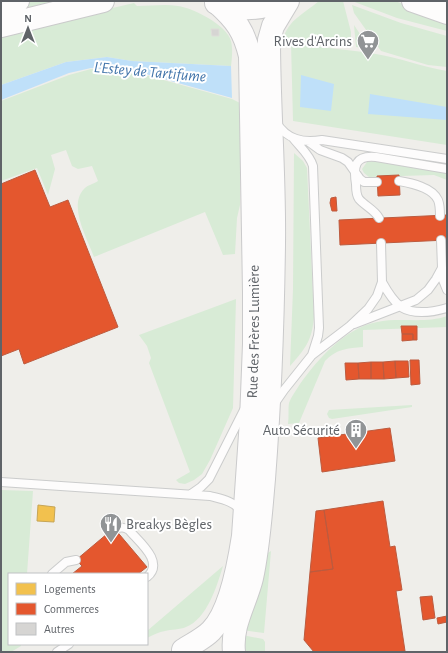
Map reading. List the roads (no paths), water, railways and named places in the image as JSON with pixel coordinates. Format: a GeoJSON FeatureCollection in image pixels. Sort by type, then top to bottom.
{"type":"FeatureCollection","features":[{"type":"Feature","properties":{"kind":"main road"},"geometry":{"type":"LineString","coordinates":[[1,8],[18,1]]}},
{"type":"Feature","properties":{"kind":"main road"},"geometry":{"type":"LineString","coordinates":[[1,26],[102,1]]}},
{"type":"Feature","properties":{"kind":"main road"},"geometry":{"type":"LineString","coordinates":[[214,2],[240,9],[257,8],[281,1]]}},
{"type":"Feature","properties":{"kind":"main road","name":"Rue des Frères Lumière"},"geometry":{"type":"LineString","coordinates":[[234,652],[233,641],[235,627],[250,583],[258,542],[269,414],[274,243],[269,40],[272,26],[288,1]]}},
{"type":"Feature","properties":{"kind":"main road"},"geometry":{"type":"LineString","coordinates":[[413,1],[447,13]]}},
{"type":"Feature","properties":{"kind":"main road","name":"Rue des Frères Lumière"},"geometry":{"type":"LineString","coordinates":[[187,651],[212,630],[218,621],[230,594],[236,574],[244,516],[252,391],[254,292],[250,56],[246,40],[239,27],[231,16],[214,2]]}},
{"type":"Feature","properties":{"kind":"lane"},"geometry":{"type":"LineString","coordinates":[[271,113],[279,127],[293,138],[306,153],[312,161],[313,166],[319,328],[312,355]]}},
{"type":"Feature","properties":{"kind":"lane"},"geometry":{"type":"LineString","coordinates":[[293,138],[309,142],[320,150],[342,158],[348,162],[364,182],[377,182]]}},
{"type":"Feature","properties":{"kind":"lane"},"geometry":{"type":"LineString","coordinates":[[309,142],[322,140],[447,160]]}},
{"type":"Feature","properties":{"kind":"lane"},"geometry":{"type":"LineString","coordinates":[[379,218],[377,214],[357,195],[354,171],[358,162],[362,158],[368,156],[447,169]]}},
{"type":"Feature","properties":{"kind":"lane"},"geometry":{"type":"LineString","coordinates":[[399,181],[431,192],[438,199],[440,216]]}},
{"type":"Feature","properties":{"kind":"lane"},"geometry":{"type":"LineString","coordinates":[[441,240],[443,280],[447,290]]}},
{"type":"Feature","properties":{"kind":"lane"},"geometry":{"type":"LineString","coordinates":[[269,414],[284,390],[312,355],[350,326],[368,309],[377,296],[382,282],[381,243]]}},
{"type":"Feature","properties":{"kind":"lane"},"geometry":{"type":"LineString","coordinates":[[350,326],[402,307],[416,300],[428,290],[442,268]]}},
{"type":"Feature","properties":{"kind":"lane"},"geometry":{"type":"LineString","coordinates":[[382,282],[390,295],[402,307],[415,311],[428,312],[447,308]]}},
{"type":"Feature","properties":{"kind":"lane"},"geometry":{"type":"LineString","coordinates":[[191,494],[209,479],[240,419],[252,391]]}},
{"type":"Feature","properties":{"kind":"lane"},"geometry":{"type":"LineString","coordinates":[[1,482],[210,496],[232,503],[238,507],[244,516]]}},
{"type":"Feature","properties":{"kind":"lane"},"geometry":{"type":"LineString","coordinates":[[115,529],[120,527],[129,530],[151,556],[154,563],[153,569],[148,576]]}},
{"type":"Feature","properties":{"kind":"lane"},"geometry":{"type":"LineString","coordinates":[[53,573],[66,562],[76,560]]}},
{"type":"Feature","properties":{"kind":"lane"},"geometry":{"type":"LineString","coordinates":[[57,652],[68,645]]}},
{"type":"Feature","properties":{"kind":"water","name":"L'Estey de Tartifume"},"geometry":{"type":"Polygon","coordinates":[[[107,57],[132,61],[231,66],[232,98],[142,73],[91,68],[69,73],[1,100],[1,85],[66,62],[107,57]]]}},
{"type":"Feature","properties":{"kind":"water"},"geometry":{"type":"Polygon","coordinates":[[[301,75],[334,84],[331,111],[300,107],[301,75]]]}},
{"type":"Feature","properties":{"kind":"water"},"geometry":{"type":"Polygon","coordinates":[[[370,94],[447,107],[447,120],[368,114],[370,94]]]}},
{"type":"Feature","properties":{"kind":"place","name":"Rives d'Arcins"},"geometry":{"type":"Point","coordinates":[368,60]}},
{"type":"Feature","properties":{"kind":"place","name":"Auto Sécurité"},"geometry":{"type":"Point","coordinates":[356,450]}},
{"type":"Feature","properties":{"kind":"place","name":"Breakys Bègles"},"geometry":{"type":"Point","coordinates":[111,544]}}]}
